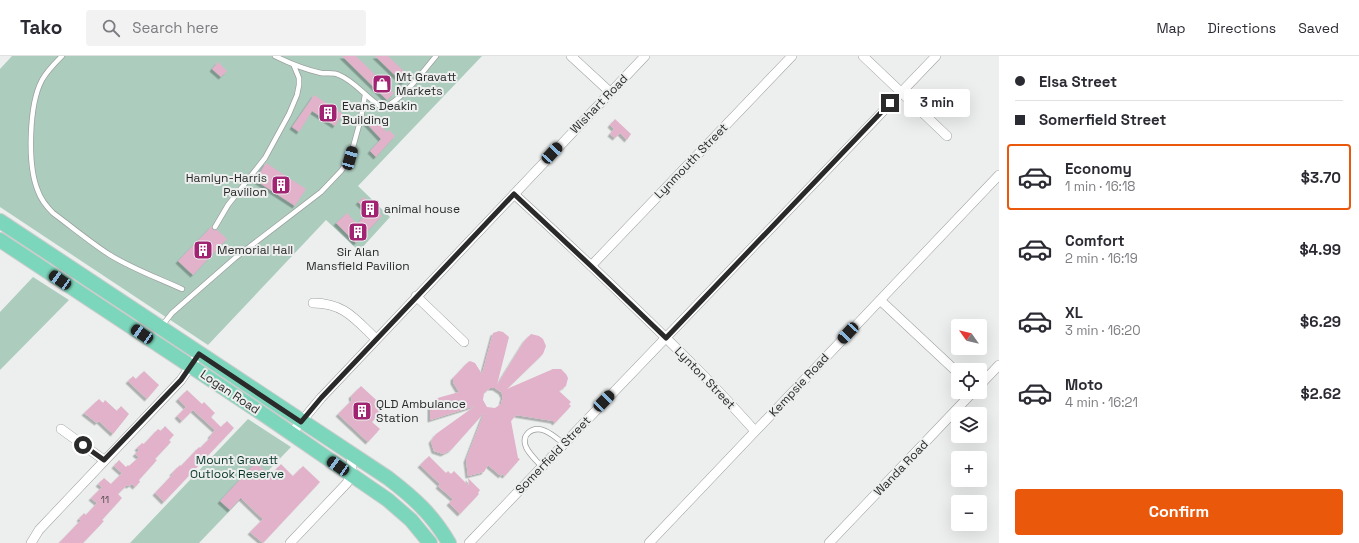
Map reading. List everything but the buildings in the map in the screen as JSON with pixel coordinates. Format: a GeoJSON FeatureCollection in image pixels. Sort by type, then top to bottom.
{"type":"FeatureCollection","features":[{"type":"Feature","properties":{"kind":"main road","name":"Logan Road"},"geometry":{"type":"LineString","coordinates":[[0,222],[388,478],[412,497],[432,518],[449,543]]}},
{"type":"Feature","properties":{"kind":"main road","name":"Logan Road"},"geometry":{"type":"LineString","coordinates":[[0,240],[191,366],[388,500],[402,511],[430,543]]}},
{"type":"Feature","properties":{"kind":"street"},"geometry":{"type":"LineString","coordinates":[[571,56],[610,92]]}},
{"type":"Feature","properties":{"kind":"street","name":"Wishart Road"},"geometry":{"type":"LineString","coordinates":[[291,434],[318,401],[416,296],[645,56]]}},
{"type":"Feature","properties":{"kind":"street","name":"Lynmouth Street"},"geometry":{"type":"LineString","coordinates":[[591,266],[792,56]]}},
{"type":"Feature","properties":{"kind":"street"},"geometry":{"type":"LineString","coordinates":[[863,56],[947,136]]}},
{"type":"Feature","properties":{"kind":"street","name":"Somerfield Street"},"geometry":{"type":"LineString","coordinates":[[469,543],[936,56]]}},
{"type":"Feature","properties":{"kind":"street","name":"Kempsie Road"},"geometry":{"type":"LineString","coordinates":[[649,543],[999,175]]}},
{"type":"Feature","properties":{"kind":"street","name":"Lynton Street"},"geometry":{"type":"LineString","coordinates":[[514,194],[666,338],[755,431]]}},
{"type":"Feature","properties":{"kind":"street"},"geometry":{"type":"LineString","coordinates":[[416,296],[464,342]]}},
{"type":"Feature","properties":{"kind":"street"},"geometry":{"type":"LineString","coordinates":[[880,300],[951,366]]}},
{"type":"Feature","properties":{"kind":"street"},"geometry":{"type":"LineString","coordinates":[[313,303],[325,303],[347,311],[376,339]]}},
{"type":"Feature","properties":{"kind":"street"},"geometry":{"type":"LineString","coordinates":[[31,543],[40,530],[104,460],[181,380],[199,354]]}},
{"type":"Feature","properties":{"kind":"street"},"geometry":{"type":"LineString","coordinates":[[987,377],[999,364]]}},
{"type":"Feature","properties":{"kind":"street","name":"Wanda Road"},"geometry":{"type":"LineString","coordinates":[[830,543],[966,399]]}},
{"type":"Feature","properties":{"kind":"street"},"geometry":{"type":"LineString","coordinates":[[61,429],[104,460]]}},
{"type":"Feature","properties":{"kind":"street"},"geometry":{"type":"LineString","coordinates":[[290,543],[345,485],[351,475],[353,465],[351,455]]}},
{"type":"Feature","properties":{"kind":"lane"},"geometry":{"type":"LineString","coordinates":[[62,56],[42,79],[34,104],[32,166],[38,191],[46,206],[53,213],[109,255],[182,289]]}},
{"type":"Feature","properties":{"kind":"lane"},"geometry":{"type":"LineString","coordinates":[[275,56],[294,66],[324,73],[338,74],[347,79],[374,103],[383,108],[392,104],[436,56]]}},
{"type":"Feature","properties":{"kind":"lane"},"geometry":{"type":"LineString","coordinates":[[215,227],[228,205],[265,158],[289,114],[297,95],[299,85],[299,78],[294,66]]}},
{"type":"Feature","properties":{"kind":"lane"},"geometry":{"type":"LineString","coordinates":[[160,328],[172,313],[235,258],[322,192],[341,171],[350,158],[361,118],[365,95]]}},
{"type":"Feature","properties":{"kind":"lane"},"geometry":{"type":"LineString","coordinates":[[542,467],[527,449],[525,442],[526,435],[536,428],[551,434],[564,444]]}},
{"type":"Feature","properties":{"kind":"green space"},"geometry":{"type":"Polygon","coordinates":[[[12,56],[482,56],[358,186],[390,217],[359,251],[326,220],[208,345],[0,207],[0,69],[12,56]]]}},
{"type":"Feature","properties":{"kind":"green space"},"geometry":{"type":"Polygon","coordinates":[[[33,277],[69,300],[0,370],[0,312],[33,277]]]}},
{"type":"Feature","properties":{"kind":"green space","name":"Mount Gravatt Outlook Reserve"},"geometry":{"type":"Polygon","coordinates":[[[248,419],[291,447],[199,543],[130,543],[248,419]]]}},
{"type":"Feature","properties":{"kind":"place","name":"Mt Gravatt Markets"},"geometry":{"type":"Point","coordinates":[382,84]}},
{"type":"Feature","properties":{"kind":"place","name":"Evans Deakin Building"},"geometry":{"type":"Point","coordinates":[328,113]}},
{"type":"Feature","properties":{"kind":"place","name":"Hamlyn-Harris Pavilion"},"geometry":{"type":"Point","coordinates":[281,185]}},
{"type":"Feature","properties":{"kind":"place","name":"animal house"},"geometry":{"type":"Point","coordinates":[370,209]}},
{"type":"Feature","properties":{"kind":"place","name":"Sir Alan Mansfield Pavilion"},"geometry":{"type":"Point","coordinates":[358,232]}},
{"type":"Feature","properties":{"kind":"place","name":"Memorial Hall"},"geometry":{"type":"Point","coordinates":[203,250]}},
{"type":"Feature","properties":{"kind":"place","name":"QLD Ambulance Station"},"geometry":{"type":"Point","coordinates":[362,411]}},
{"type":"Feature","properties":{"kind":"route"},"geometry":{"type":"LineString","coordinates":[[83,445],[104,460],[181,380],[199,354],[301,422],[321,398],[416,296],[514,194],[666,338],[890,103]]}}]}
